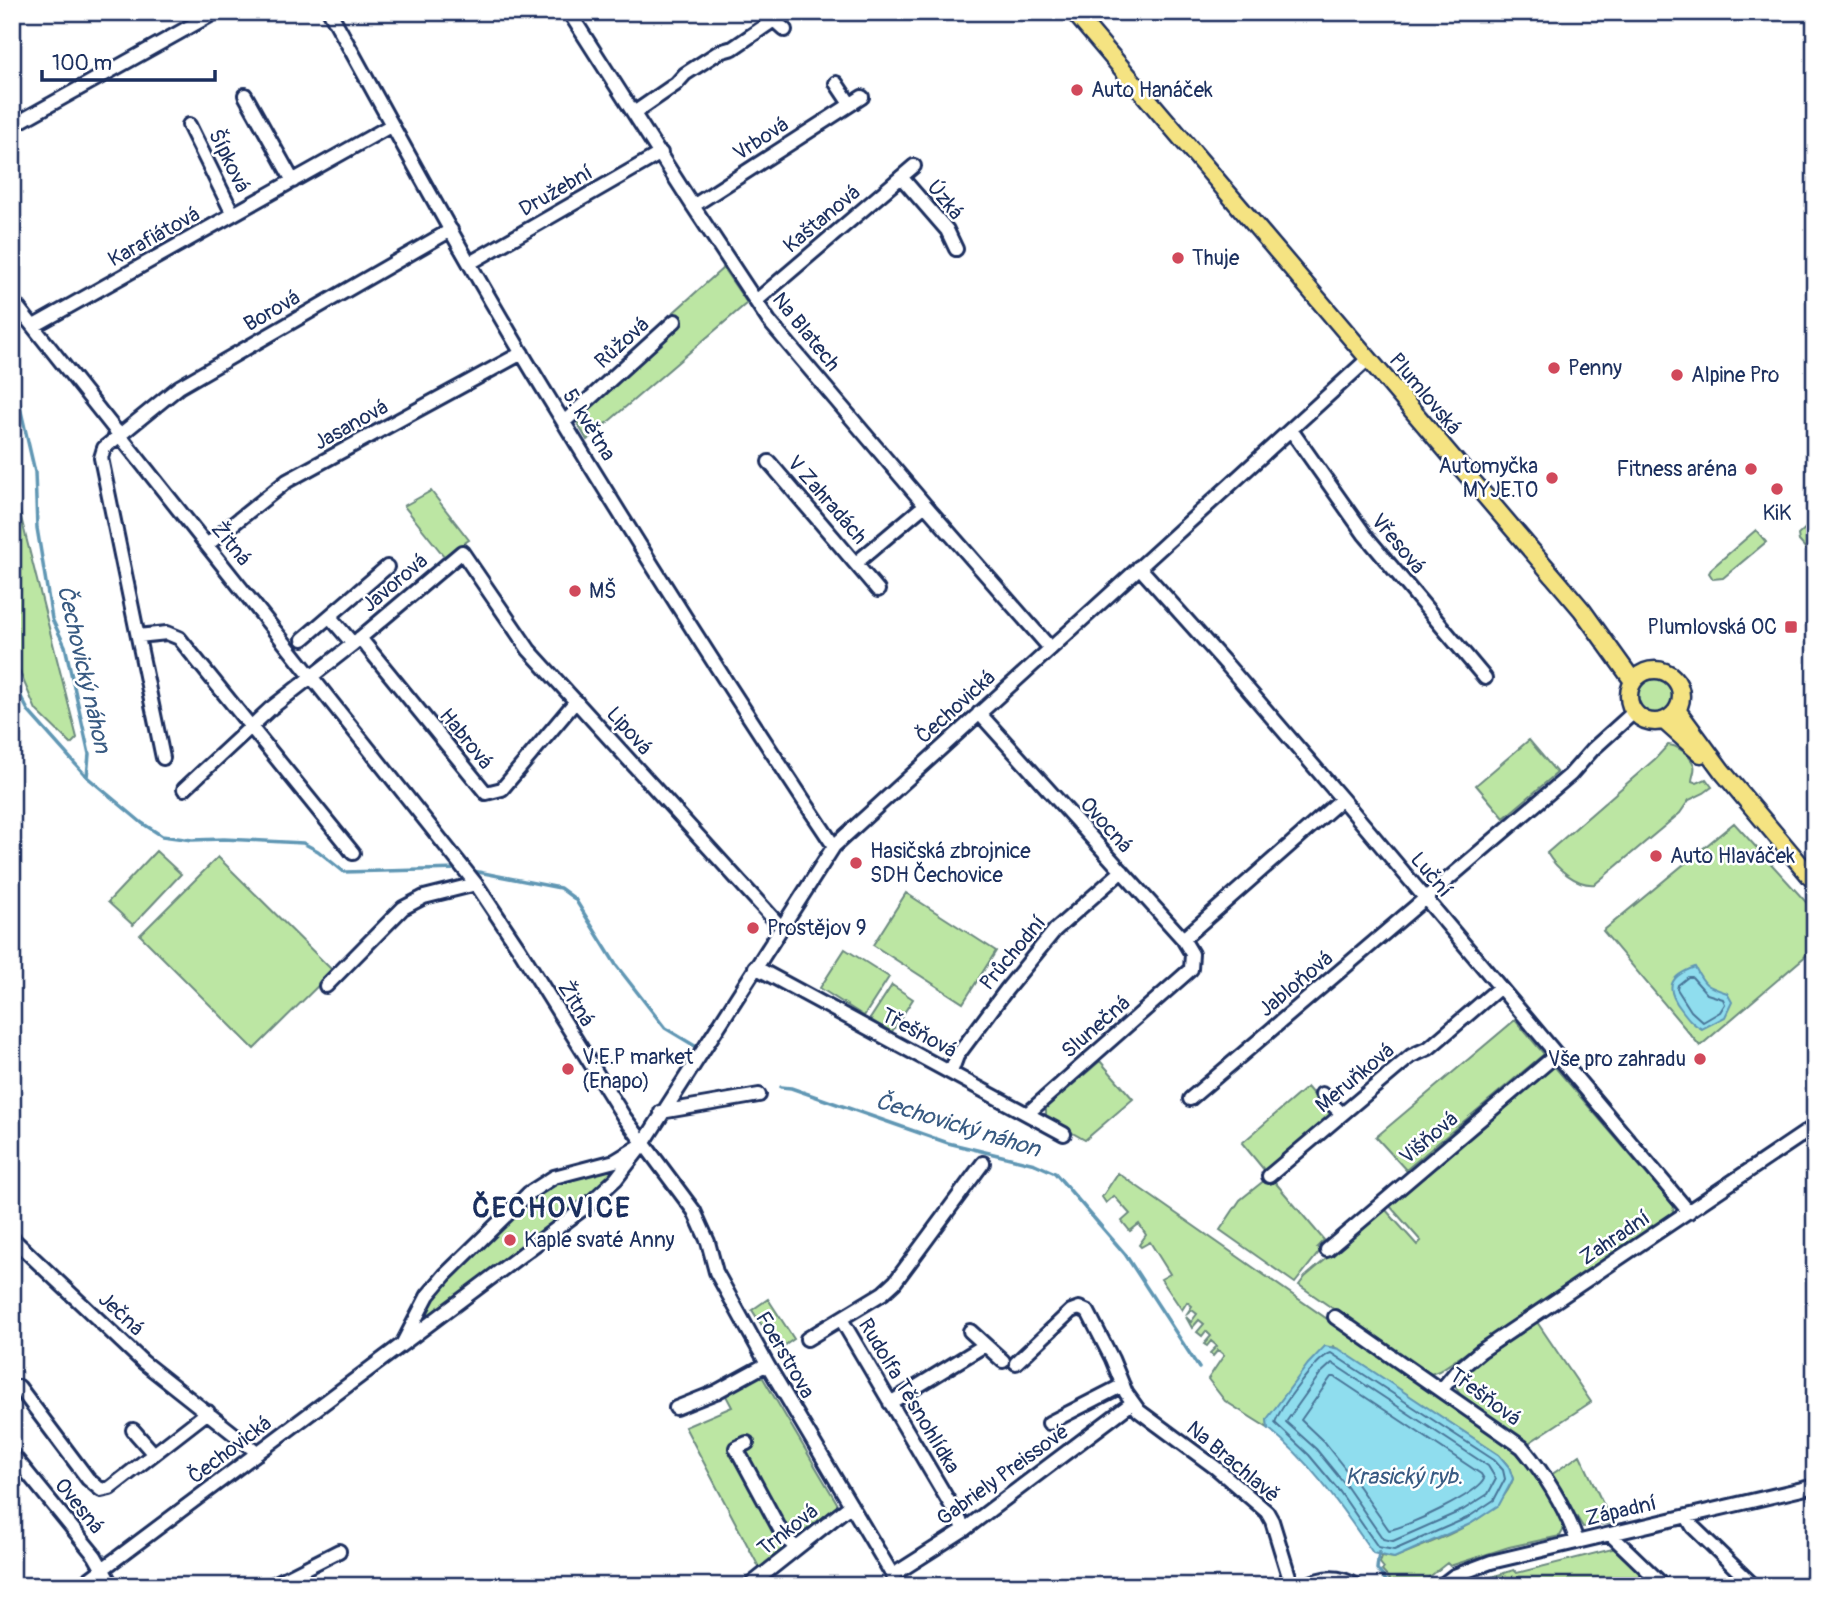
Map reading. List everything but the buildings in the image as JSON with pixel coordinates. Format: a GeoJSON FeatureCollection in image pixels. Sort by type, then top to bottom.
{"type":"FeatureCollection","features":[{"type":"Feature","properties":{"kind":"main road","name":"Plumlovská"},"geometry":{"type":"LineString","coordinates":[[1073,12],[1639,677],[1662,671],[1674,678],[1681,693],[1678,710],[1722,771],[1815,882]]}},
{"type":"Feature","properties":{"kind":"main road"},"geometry":{"type":"LineString","coordinates":[[1634,712],[1629,697],[1639,677]]}},
{"type":"Feature","properties":{"kind":"main road"},"geometry":{"type":"LineString","coordinates":[[1664,721],[1678,710]]}},
{"type":"Feature","properties":{"kind":"main road","name":"Plumlovská"},"geometry":{"type":"LineString","coordinates":[[1634,712],[1647,721],[1664,721],[1722,771]]}},
{"type":"Feature","properties":{"kind":"street"},"geometry":{"type":"LineString","coordinates":[[12,126],[216,12]]}},
{"type":"Feature","properties":{"kind":"street","name":"5. května"},"geometry":{"type":"LineString","coordinates":[[330,12],[470,263],[564,422],[756,729],[834,846]]}},
{"type":"Feature","properties":{"kind":"street","name":"Na Blatech"},"geometry":{"type":"LineString","coordinates":[[569,12],[769,321],[1050,648]]}},
{"type":"Feature","properties":{"kind":"street"},"geometry":{"type":"LineString","coordinates":[[634,113],[676,84],[685,74],[719,52],[733,48],[772,16],[785,30]]}},
{"type":"Feature","properties":{"kind":"street"},"geometry":{"type":"LineString","coordinates":[[836,83],[850,104]]}},
{"type":"Feature","properties":{"kind":"street"},"geometry":{"type":"LineString","coordinates":[[245,95],[293,181]]}},
{"type":"Feature","properties":{"kind":"street","name":"Vrbová"},"geometry":{"type":"LineString","coordinates":[[693,206],[862,96]]}},
{"type":"Feature","properties":{"kind":"street","name":"Šípková"},"geometry":{"type":"LineString","coordinates":[[189,125],[233,214]]}},
{"type":"Feature","properties":{"kind":"street","name":"Karafiátová"},"geometry":{"type":"LineString","coordinates":[[34,326],[392,125]]}},
{"type":"Feature","properties":{"kind":"street","name":"Družební"},"geometry":{"type":"LineString","coordinates":[[470,263],[661,153]]}},
{"type":"Feature","properties":{"kind":"street","name":"Kaštanová"},"geometry":{"type":"LineString","coordinates":[[756,301],[914,166]]}},
{"type":"Feature","properties":{"kind":"street","name":"Úzká"},"geometry":{"type":"LineString","coordinates":[[901,177],[947,230],[956,249]]}},
{"type":"Feature","properties":{"kind":"street","name":"Borová"},"geometry":{"type":"LineString","coordinates":[[119,435],[179,387],[452,230]]}},
{"type":"Feature","properties":{"kind":"street","name":"Žitná"},"geometry":{"type":"LineString","coordinates":[[12,300],[461,863],[518,947],[643,1144]]}},
{"type":"Feature","properties":{"kind":"street","name":"Růžová"},"geometry":{"type":"LineString","coordinates":[[564,422],[675,321]]}},
{"type":"Feature","properties":{"kind":"street","name":"Jasanová"},"geometry":{"type":"LineString","coordinates":[[207,545],[287,481],[523,353]]}},
{"type":"Feature","properties":{"kind":"street","name":"Čechovická"},"geometry":{"type":"LineString","coordinates":[[80,1586],[588,1205],[616,1179],[643,1144],[780,926],[834,846],[1368,359]]}},
{"type":"Feature","properties":{"kind":"street","name":"Vřesová"},"geometry":{"type":"LineString","coordinates":[[1291,430],[1365,535],[1485,678]]}},
{"type":"Feature","properties":{"kind":"street"},"geometry":{"type":"LineString","coordinates":[[119,435],[104,448],[101,457],[163,758]]}},
{"type":"Feature","properties":{"kind":"street","name":"V Zahradách"},"geometry":{"type":"LineString","coordinates":[[769,462],[878,590]]}},
{"type":"Feature","properties":{"kind":"street","name":"V Zahradách"},"geometry":{"type":"LineString","coordinates":[[856,564],[925,505]]}},
{"type":"Feature","properties":{"kind":"street","name":"Javorová"},"geometry":{"type":"LineString","coordinates":[[313,677],[461,552]]}},
{"type":"Feature","properties":{"kind":"street","name":"Lipová"},"geometry":{"type":"LineString","coordinates":[[461,552],[529,650],[780,926]]}},
{"type":"Feature","properties":{"kind":"street","name":"Javorová"},"geometry":{"type":"LineString","coordinates":[[303,639],[387,567]]}},
{"type":"Feature","properties":{"kind":"street","name":"Luční"},"geometry":{"type":"LineString","coordinates":[[1139,567],[1342,799],[1689,1212]]}},
{"type":"Feature","properties":{"kind":"street"},"geometry":{"type":"LineString","coordinates":[[330,617],[356,641]]}},
{"type":"Feature","properties":{"kind":"street"},"geometry":{"type":"LineString","coordinates":[[138,636],[167,633],[179,638],[353,853]]}},
{"type":"Feature","properties":{"kind":"street","name":"Habrová"},"geometry":{"type":"LineString","coordinates":[[356,641],[486,793],[502,789],[576,701]]}},
{"type":"Feature","properties":{"kind":"street"},"geometry":{"type":"LineString","coordinates":[[184,789],[250,727],[313,677]]}},
{"type":"Feature","properties":{"kind":"street"},"geometry":{"type":"LineString","coordinates":[[1427,899],[1574,772],[1593,749],[1634,712]]}},
{"type":"Feature","properties":{"kind":"street","name":"Ovocná"},"geometry":{"type":"LineString","coordinates":[[979,713],[1183,940],[1192,954],[1191,969]]}},
{"type":"Feature","properties":{"kind":"street"},"geometry":{"type":"LineString","coordinates":[[1183,940],[1342,799]]}},
{"type":"Feature","properties":{"kind":"street","name":"Průchodní"},"geometry":{"type":"LineString","coordinates":[[951,1072],[957,1056],[1042,945],[1122,872]]}},
{"type":"Feature","properties":{"kind":"street"},"geometry":{"type":"LineString","coordinates":[[326,986],[402,908],[424,897],[474,881]]}},
{"type":"Feature","properties":{"kind":"street","name":"Jabloňová"},"geometry":{"type":"LineString","coordinates":[[1190,1098],[1427,899]]}},
{"type":"Feature","properties":{"kind":"street","name":"Třešňová"},"geometry":{"type":"LineString","coordinates":[[755,967],[1064,1134]]}},
{"type":"Feature","properties":{"kind":"street","name":"Slunečná"},"geometry":{"type":"LineString","coordinates":[[1027,1114],[1191,969]]}},
{"type":"Feature","properties":{"kind":"street","name":"Meruňková"},"geometry":{"type":"LineString","coordinates":[[1269,1176],[1411,1056],[1429,1048],[1500,987]]}},
{"type":"Feature","properties":{"kind":"street","name":"Višňová"},"geometry":{"type":"LineString","coordinates":[[1327,1250],[1556,1055]]}},
{"type":"Feature","properties":{"kind":"street"},"geometry":{"type":"LineString","coordinates":[[1322,1094],[1342,1114]]}},
{"type":"Feature","properties":{"kind":"street"},"geometry":{"type":"LineString","coordinates":[[661,1112],[759,1095]]}},
{"type":"Feature","properties":{"kind":"street","name":"Zahradní"},"geometry":{"type":"LineString","coordinates":[[1442,1389],[1481,1351],[1815,1126]]}},
{"type":"Feature","properties":{"kind":"street","name":"Čechovická"},"geometry":{"type":"LineString","coordinates":[[403,1343],[428,1295],[529,1193],[554,1177],[615,1161],[643,1144]]}},
{"type":"Feature","properties":{"kind":"street","name":"Foerstrova"},"geometry":{"type":"LineString","coordinates":[[643,1144],[694,1210],[708,1242],[716,1272],[767,1364],[896,1580]]}},
{"type":"Feature","properties":{"kind":"street"},"geometry":{"type":"LineString","coordinates":[[807,1339],[895,1282],[983,1163]]}},
{"type":"Feature","properties":{"kind":"street","name":"Ječná"},"geometry":{"type":"LineString","coordinates":[[12,1238],[143,1362],[258,1453]]}},
{"type":"Feature","properties":{"kind":"street","name":"Na Brachlavě"},"geometry":{"type":"LineString","coordinates":[[985,1345],[1009,1362],[1071,1311],[1082,1308],[1090,1314],[1132,1403],[1139,1411],[1216,1468],[1267,1511],[1292,1586]]}},
{"type":"Feature","properties":{"kind":"street","name":"Třešňová"},"geometry":{"type":"LineString","coordinates":[[1335,1317],[1522,1447],[1537,1465],[1567,1513],[1577,1541]]}},
{"type":"Feature","properties":{"kind":"street","name":"Rudolfa Těsnohlídka"},"geometry":{"type":"LineString","coordinates":[[841,1319],[965,1529]]}},
{"type":"Feature","properties":{"kind":"street"},"geometry":{"type":"LineString","coordinates":[[890,1403],[985,1345],[970,1331]]}},
{"type":"Feature","properties":{"kind":"street"},"geometry":{"type":"LineString","coordinates":[[676,1408],[716,1392],[767,1364]]}},
{"type":"Feature","properties":{"kind":"street"},"geometry":{"type":"LineString","coordinates":[[1049,1423],[1123,1385]]}},
{"type":"Feature","properties":{"kind":"street"},"geometry":{"type":"LineString","coordinates":[[12,1392],[19,1387],[88,1479],[96,1487],[107,1490],[208,1412]]}},
{"type":"Feature","properties":{"kind":"street","name":"Gabriely Preissové"},"geometry":{"type":"LineString","coordinates":[[896,1580],[1132,1403]]}},
{"type":"Feature","properties":{"kind":"street"},"geometry":{"type":"LineString","coordinates":[[133,1430],[154,1454]]}},
{"type":"Feature","properties":{"kind":"street"},"geometry":{"type":"LineString","coordinates":[[747,1443],[736,1448],[783,1535],[795,1547]]}},
{"type":"Feature","properties":{"kind":"street","name":"Ovesná"},"geometry":{"type":"LineString","coordinates":[[12,1454],[102,1568],[112,1586]]}},
{"type":"Feature","properties":{"kind":"street","name":"Západní"},"geometry":{"type":"LineString","coordinates":[[1441,1586],[1473,1568],[1815,1486]]}},
{"type":"Feature","properties":{"kind":"street","name":"Trnková"},"geometry":{"type":"LineString","coordinates":[[749,1586],[851,1505]]}},
{"type":"Feature","properties":{"kind":"street"},"geometry":{"type":"LineString","coordinates":[[1687,1517],[1693,1527],[1754,1586]]}},
{"type":"Feature","properties":{"kind":"street"},"geometry":{"type":"LineString","coordinates":[[1610,1534],[1664,1586]]}},
{"type":"Feature","properties":{"kind":"street"},"geometry":{"type":"LineString","coordinates":[[270,1586],[339,1551]]}},
{"type":"Feature","properties":{"kind":"street"},"geometry":{"type":"LineString","coordinates":[[1305,1586],[1322,1578],[1333,1577],[1345,1579],[1356,1586]]}},
{"type":"Feature","properties":{"kind":"green space"},"geometry":{"type":"Polygon","coordinates":[[[723,268],[747,303],[587,440],[575,419],[682,323],[674,312],[723,268]]]}},
{"type":"Feature","properties":{"kind":"green space"},"geometry":{"type":"Polygon","coordinates":[[[12,482],[77,738],[71,744],[36,710],[12,654],[12,482]]]}},
{"type":"Feature","properties":{"kind":"green space"},"geometry":{"type":"Polygon","coordinates":[[[431,491],[469,540],[444,556],[404,506],[431,491]]]}},
{"type":"Feature","properties":{"kind":"green space"},"geometry":{"type":"Polygon","coordinates":[[[1815,519],[1815,549],[1811,552],[1815,559],[1799,541],[1798,535],[1815,519]]]}},
{"type":"Feature","properties":{"kind":"green space"},"geometry":{"type":"Polygon","coordinates":[[[1756,530],[1766,542],[1723,578],[1713,579],[1709,573],[1712,568],[1756,530]]]}},
{"type":"Feature","properties":{"kind":"green space"},"geometry":{"type":"Polygon","coordinates":[[[1656,678],[1669,683],[1674,696],[1669,709],[1656,714],[1643,709],[1638,696],[1643,683],[1656,678]]]}},
{"type":"Feature","properties":{"kind":"green space"},"geometry":{"type":"Polygon","coordinates":[[[1529,740],[1557,773],[1504,818],[1476,785],[1529,740]]]}},
{"type":"Feature","properties":{"kind":"green space"},"geometry":{"type":"Polygon","coordinates":[[[1668,745],[1679,749],[1692,761],[1695,769],[1692,781],[1697,783],[1706,779],[1712,787],[1689,800],[1680,813],[1595,884],[1581,882],[1561,870],[1547,853],[1668,745]]]}},
{"type":"Feature","properties":{"kind":"green space"},"geometry":{"type":"Polygon","coordinates":[[[1734,823],[1815,912],[1815,948],[1700,1046],[1603,931],[1734,823]]]}},
{"type":"Feature","properties":{"kind":"green space"},"geometry":{"type":"Polygon","coordinates":[[[156,851],[181,874],[133,925],[108,902],[156,851]]]}},
{"type":"Feature","properties":{"kind":"green space"},"geometry":{"type":"Polygon","coordinates":[[[218,857],[333,971],[254,1049],[140,935],[218,857]]]}},
{"type":"Feature","properties":{"kind":"green space"},"geometry":{"type":"Polygon","coordinates":[[[906,893],[996,951],[963,1003],[873,945],[906,893]]]}},
{"type":"Feature","properties":{"kind":"green space"},"geometry":{"type":"Polygon","coordinates":[[[845,949],[889,977],[864,1016],[820,988],[845,949]]]}},
{"type":"Feature","properties":{"kind":"green space"},"geometry":{"type":"Polygon","coordinates":[[[892,985],[913,999],[891,1033],[870,1019],[892,985]]]}},
{"type":"Feature","properties":{"kind":"green space"},"geometry":{"type":"Polygon","coordinates":[[[1515,1020],[1544,1054],[1406,1170],[1376,1137],[1515,1020]]]}},
{"type":"Feature","properties":{"kind":"green space"},"geometry":{"type":"Polygon","coordinates":[[[1100,1061],[1133,1099],[1085,1140],[1046,1118],[1046,1108],[1100,1061]]]}},
{"type":"Feature","properties":{"kind":"green space"},"geometry":{"type":"Polygon","coordinates":[[[1554,1066],[1674,1206],[1672,1216],[1439,1371],[1428,1375],[1299,1285],[1385,1209],[1417,1245],[1421,1241],[1389,1205],[1554,1066]]]}},
{"type":"Feature","properties":{"kind":"green space"},"geometry":{"type":"Polygon","coordinates":[[[1307,1087],[1331,1115],[1265,1171],[1242,1143],[1307,1087]]]}},
{"type":"Feature","properties":{"kind":"green space"},"geometry":{"type":"Polygon","coordinates":[[[615,1161],[624,1169],[403,1343],[428,1295],[529,1193],[615,1161]]]}},
{"type":"Feature","properties":{"kind":"green space"},"geometry":{"type":"Polygon","coordinates":[[[1118,1173],[1512,1448],[1528,1465],[1563,1515],[1565,1527],[1560,1536],[1509,1547],[1450,1566],[1447,1563],[1418,1586],[1386,1586],[1384,1584],[1390,1580],[1382,1571],[1382,1556],[1394,1558],[1445,1537],[1479,1518],[1505,1494],[1513,1479],[1509,1467],[1499,1455],[1333,1346],[1267,1419],[1268,1428],[1225,1401],[1208,1379],[1224,1355],[1218,1350],[1213,1356],[1210,1353],[1217,1346],[1211,1341],[1207,1346],[1204,1344],[1211,1336],[1206,1331],[1202,1336],[1197,1332],[1204,1324],[1199,1320],[1192,1328],[1186,1317],[1191,1322],[1197,1314],[1192,1310],[1186,1315],[1192,1306],[1187,1302],[1182,1310],[1161,1279],[1170,1274],[1150,1242],[1141,1247],[1139,1245],[1146,1235],[1139,1224],[1130,1231],[1122,1221],[1130,1214],[1114,1196],[1106,1203],[1102,1197],[1118,1173]]]}},
{"type":"Feature","properties":{"kind":"green space"},"geometry":{"type":"Polygon","coordinates":[[[1266,1179],[1274,1181],[1324,1240],[1317,1247],[1320,1251],[1295,1283],[1220,1230],[1240,1200],[1266,1179]]]}},
{"type":"Feature","properties":{"kind":"green space"},"geometry":{"type":"Polygon","coordinates":[[[768,1299],[794,1339],[778,1350],[752,1310],[768,1299]]]}},
{"type":"Feature","properties":{"kind":"green space"},"geometry":{"type":"Polygon","coordinates":[[[1537,1322],[1591,1402],[1527,1444],[1462,1398],[1455,1386],[1479,1358],[1537,1322]]]}},
{"type":"Feature","properties":{"kind":"green space"},"geometry":{"type":"Polygon","coordinates":[[[760,1373],[837,1503],[837,1506],[797,1539],[789,1540],[743,1453],[754,1446],[749,1436],[730,1444],[786,1551],[761,1571],[685,1427],[732,1407],[724,1392],[760,1373]]]}},
{"type":"Feature","properties":{"kind":"green space"},"geometry":{"type":"Polygon","coordinates":[[[1580,1455],[1612,1523],[1583,1527],[1551,1475],[1580,1455]]]}},
{"type":"Feature","properties":{"kind":"green space"},"geometry":{"type":"Polygon","coordinates":[[[1616,1548],[1659,1586],[1491,1586],[1485,1579],[1514,1570],[1517,1573],[1616,1548]]]}},
{"type":"Feature","properties":{"kind":"water"},"geometry":{"type":"Polygon","coordinates":[[[1695,967],[1707,984],[1727,993],[1732,1002],[1725,1017],[1702,1029],[1683,1012],[1671,988],[1675,978],[1695,967]]]}},
{"type":"Feature","properties":{"kind":"water","name":"Krasický ryb."},"geometry":{"type":"Polygon","coordinates":[[[1325,1346],[1339,1349],[1499,1455],[1509,1467],[1513,1479],[1499,1505],[1470,1524],[1394,1558],[1373,1553],[1312,1471],[1268,1428],[1267,1419],[1308,1364],[1325,1346]]]}},
{"type":"Feature","properties":{"kind":"waterway","name":"Čechovický náhon"},"geometry":{"type":"LineString","coordinates":[[12,384],[17,394],[35,472],[37,528],[52,619],[65,646],[89,754],[87,777],[142,823],[162,836],[192,840],[303,843],[318,851],[344,872],[460,869]]}},
{"type":"Feature","properties":{"kind":"waterway"},"geometry":{"type":"LineString","coordinates":[[12,680],[29,712],[87,777]]}},
{"type":"Feature","properties":{"kind":"waterway","name":"Čechovický náhon"},"geometry":{"type":"LineString","coordinates":[[468,870],[560,888],[575,899],[616,965],[665,1028],[700,1049]]}},
{"type":"Feature","properties":{"kind":"waterway","name":"Čechovický náhon"},"geometry":{"type":"LineString","coordinates":[[781,1087],[791,1088],[948,1143],[1035,1164],[1055,1173],[1125,1254],[1199,1368]]}},
{"type":"Feature","properties":{"kind":"waterway","name":"Čechovický náhon"},"geometry":{"type":"LineString","coordinates":[[1379,1552],[1377,1569],[1387,1582]]}},
{"type":"Feature","properties":{"kind":"place","name":"Auto Hanáček"},"geometry":{"type":"Point","coordinates":[1077,90]}},
{"type":"Feature","properties":{"kind":"place","name":"Thuje"},"geometry":{"type":"Point","coordinates":[1178,258]}},
{"type":"Feature","properties":{"kind":"place","name":"Penny"},"geometry":{"type":"Point","coordinates":[1554,368]}},
{"type":"Feature","properties":{"kind":"place","name":"Alpine Pro"},"geometry":{"type":"Point","coordinates":[1677,375]}},
{"type":"Feature","properties":{"kind":"place","name":"Fitness aréna"},"geometry":{"type":"Point","coordinates":[1751,469]}},
{"type":"Feature","properties":{"kind":"place","name":"Automyčka MYJE.TO"},"geometry":{"type":"Point","coordinates":[1552,478]}},
{"type":"Feature","properties":{"kind":"place","name":"KiK"},"geometry":{"type":"Point","coordinates":[1777,489]}},
{"type":"Feature","properties":{"kind":"place","name":"MŠ"},"geometry":{"type":"Point","coordinates":[575,591]}},
{"type":"Feature","properties":{"kind":"place","name":"Plumlovská OC"},"geometry":{"type":"Point","coordinates":[1791,627]}},
{"type":"Feature","properties":{"kind":"place","name":"Auto Hlaváček"},"geometry":{"type":"Point","coordinates":[1656,856]}},
{"type":"Feature","properties":{"kind":"place","name":"Hasičská zbrojnice SDH Čechovice"},"geometry":{"type":"Point","coordinates":[856,863]}},
{"type":"Feature","properties":{"kind":"place","name":"Prostějov 9"},"geometry":{"type":"Point","coordinates":[753,928]}},
{"type":"Feature","properties":{"kind":"place","name":"Vše pro zahradu"},"geometry":{"type":"Point","coordinates":[1700,1059]}},
{"type":"Feature","properties":{"kind":"place","name":"V.E.P market (Enapo)"},"geometry":{"type":"Point","coordinates":[568,1069]}},
{"type":"Feature","properties":{"kind":"place","name":"Kaple svaté Anny"},"geometry":{"type":"Point","coordinates":[510,1240]}},
{"type":"Feature","properties":{"kind":"district","name":"ČECHOVICE"},"geometry":{"type":"Point","coordinates":[552,1208]}}]}
